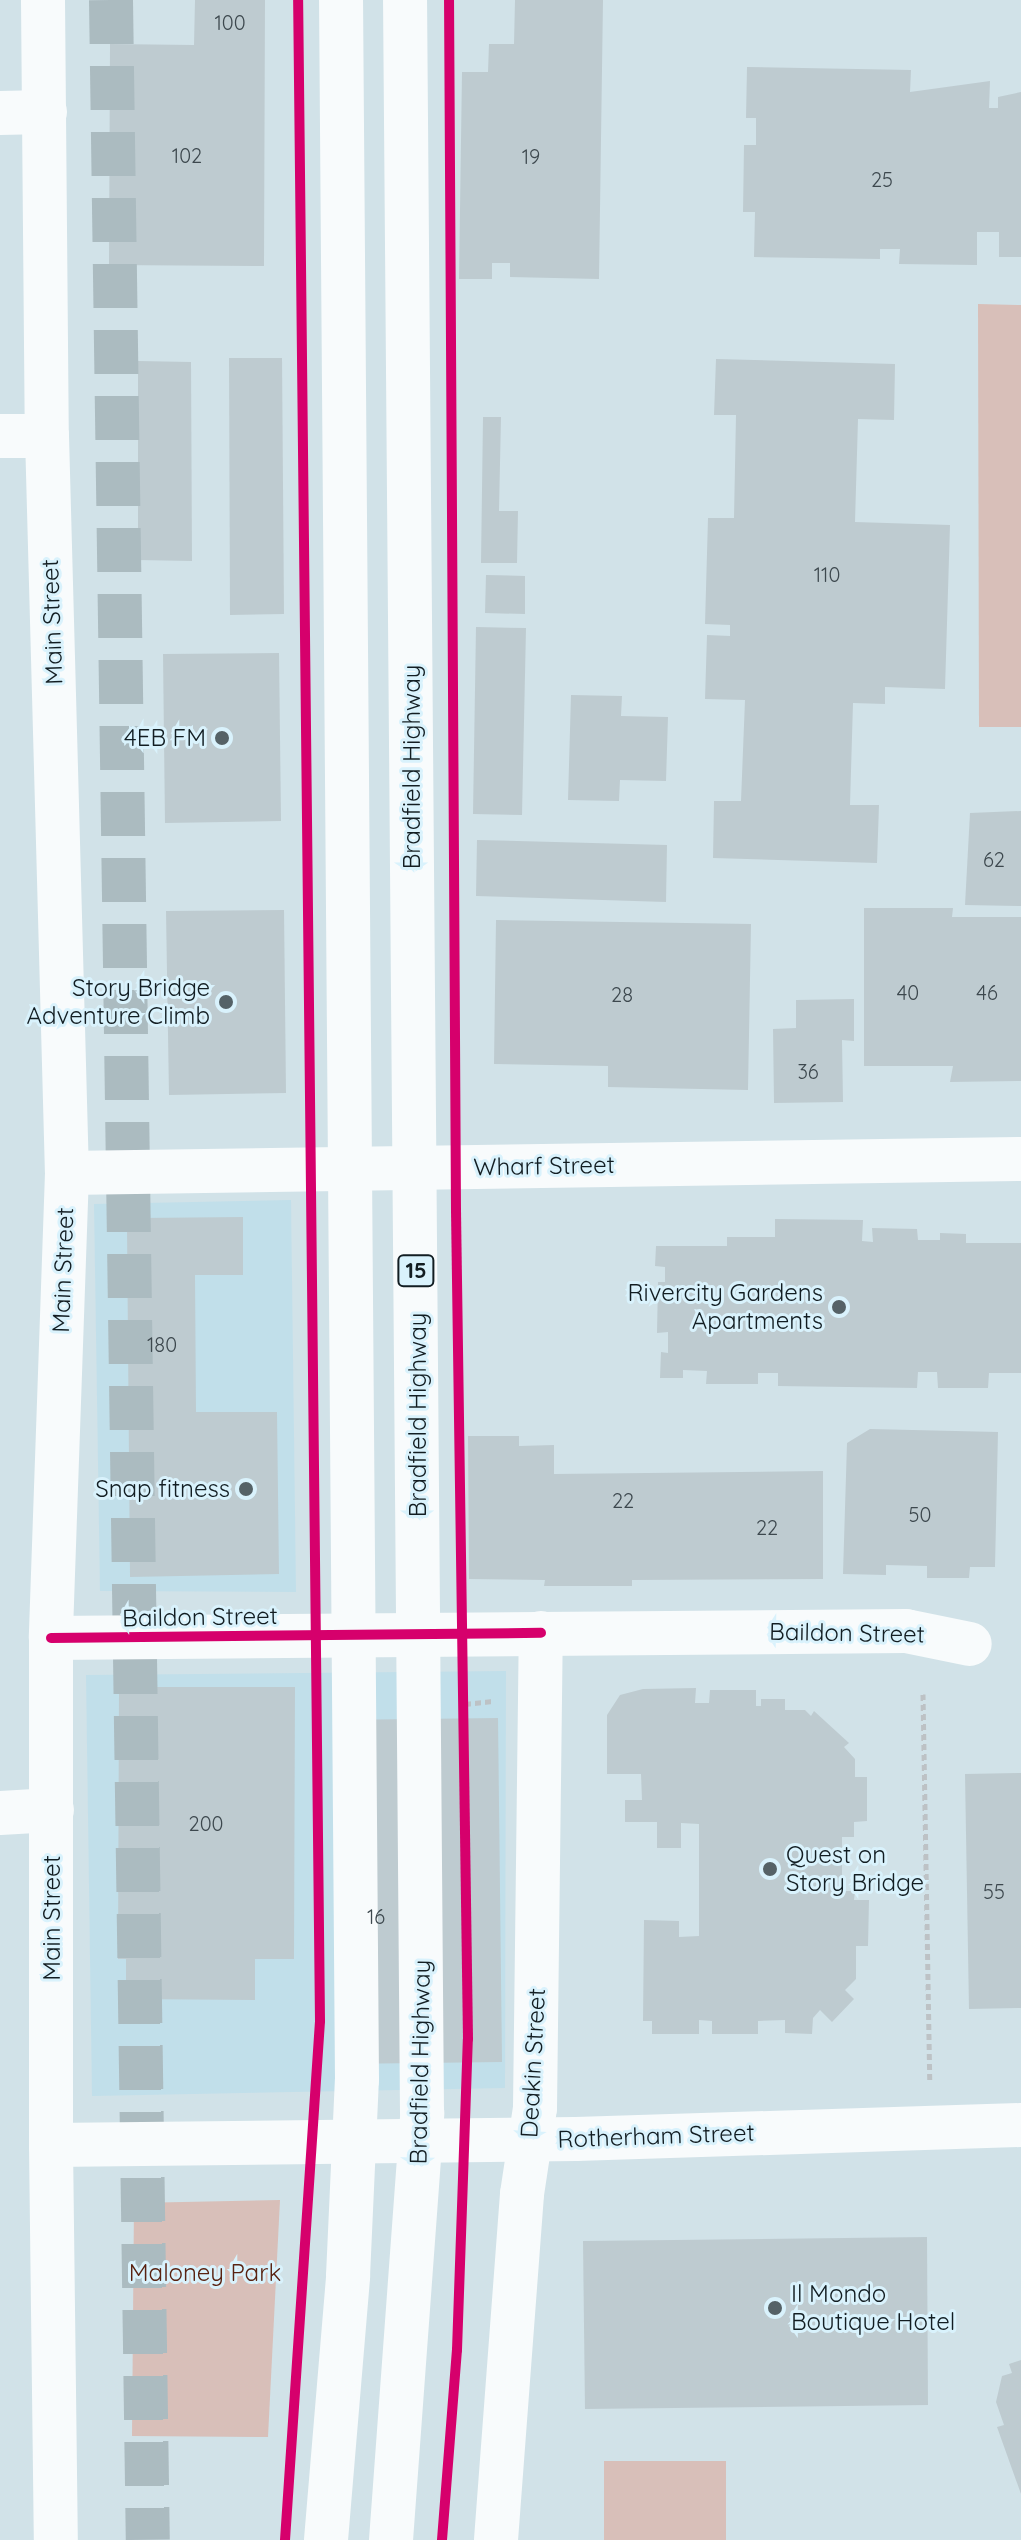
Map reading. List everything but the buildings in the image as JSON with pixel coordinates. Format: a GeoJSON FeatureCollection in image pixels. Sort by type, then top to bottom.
{"type":"FeatureCollection","features":[{"type":"Feature","properties":{"kind":"main road","name":"Main Street"},"geometry":{"type":"LineString","coordinates":[[43,0],[47,436],[67,1173],[51,1638],[51,2145],[56,2540]]}},
{"type":"Feature","properties":{"kind":"main road"},"geometry":{"type":"LineString","coordinates":[[326,2540],[348,2276],[357,2080],[341,0]]}},
{"type":"Feature","properties":{"kind":"main road","name":"Bradfield Highway"},"geometry":{"type":"LineString","coordinates":[[391,2540],[422,2113],[405,0]]}},
{"type":"Feature","properties":{"kind":"main road"},"geometry":{"type":"LineString","coordinates":[[0,113],[45,112]]}},
{"type":"Feature","properties":{"kind":"main road"},"geometry":{"type":"LineString","coordinates":[[0,436],[47,436]]}},
{"type":"Feature","properties":{"kind":"main road","name":"Wharf Street"},"geometry":{"type":"LineString","coordinates":[[67,1173],[1021,1159]]}},
{"type":"Feature","properties":{"kind":"main road","name":"Baildon Street"},"geometry":{"type":"LineString","coordinates":[[51,1638],[906,1631],[938,1634],[970,1644]]}},
{"type":"Feature","properties":{"kind":"main road","name":"Deakin Street"},"geometry":{"type":"LineString","coordinates":[[496,2540],[522,2194],[535,2108],[541,1633]]}},
{"type":"Feature","properties":{"kind":"main road"},"geometry":{"type":"LineString","coordinates":[[0,1813],[52,1810]]}},
{"type":"Feature","properties":{"kind":"main road","name":"Rotherham Street"},"geometry":{"type":"LineString","coordinates":[[51,2145],[531,2139],[1021,2125]]}},
{"type":"Feature","properties":{"kind":"path"},"geometry":{"type":"LineString","coordinates":[[463,1704],[493,1704],[490,1634]]}},
{"type":"Feature","properties":{"kind":"path"},"geometry":{"type":"LineString","coordinates":[[463,1688],[463,1720]]}},
{"type":"Feature","properties":{"kind":"path"},"geometry":{"type":"LineString","coordinates":[[923,1694],[931,2128]]}},
{"type":"Feature","properties":{"kind":"shaded area"},"geometry":{"type":"Polygon","coordinates":[[[291,1200],[296,1592],[100,1591],[94,1204],[291,1200]]]}},
{"type":"Feature","properties":{"kind":"shaded area"},"geometry":{"type":"Polygon","coordinates":[[[506,1671],[505,2088],[92,2096],[86,1675],[506,1671]]]}},
{"type":"Feature","properties":{"kind":"green space"},"geometry":{"type":"Polygon","coordinates":[[[978,304],[1021,305],[1021,727],[979,727],[978,304]]]}},
{"type":"Feature","properties":{"kind":"green space","name":"Maloney Park"},"geometry":{"type":"Polygon","coordinates":[[[280,2200],[268,2437],[132,2436],[134,2203],[280,2200]]]}},
{"type":"Feature","properties":{"kind":"green space"},"geometry":{"type":"Polygon","coordinates":[[[604,2461],[726,2461],[726,2540],[604,2540],[604,2461]]]}},
{"type":"Feature","properties":{"kind":"tunnel"},"geometry":{"type":"LineString","coordinates":[[111,0],[148,2540]]}},
{"type":"Feature","properties":{"kind":"cycle path"},"geometry":{"type":"LineString","coordinates":[[285,2540],[320,2021],[298,0]]}},
{"type":"Feature","properties":{"kind":"cycle path"},"geometry":{"type":"LineString","coordinates":[[442,2540],[457,2350],[468,2039],[456,1210],[449,0]]}},
{"type":"Feature","properties":{"kind":"cycle path"},"geometry":{"type":"LineString","coordinates":[[51,1638],[541,1633]]}},
{"type":"Feature","properties":{"kind":"place","name":"4EB FM"},"geometry":{"type":"Point","coordinates":[222,738]}},
{"type":"Feature","properties":{"kind":"place","name":"Story Bridge Adventure Climb"},"geometry":{"type":"Point","coordinates":[226,1002]}},
{"type":"Feature","properties":{"kind":"place","name":"Rivercity Gardens Apartments"},"geometry":{"type":"Point","coordinates":[839,1307]}},
{"type":"Feature","properties":{"kind":"place","name":"Snap fitness"},"geometry":{"type":"Point","coordinates":[246,1489]}},
{"type":"Feature","properties":{"kind":"place","name":"Quest on Story Bridge"},"geometry":{"type":"Point","coordinates":[770,1869]}},
{"type":"Feature","properties":{"kind":"place","name":"Il Mondo Boutique Hotel"},"geometry":{"type":"Point","coordinates":[775,2308]}}]}
